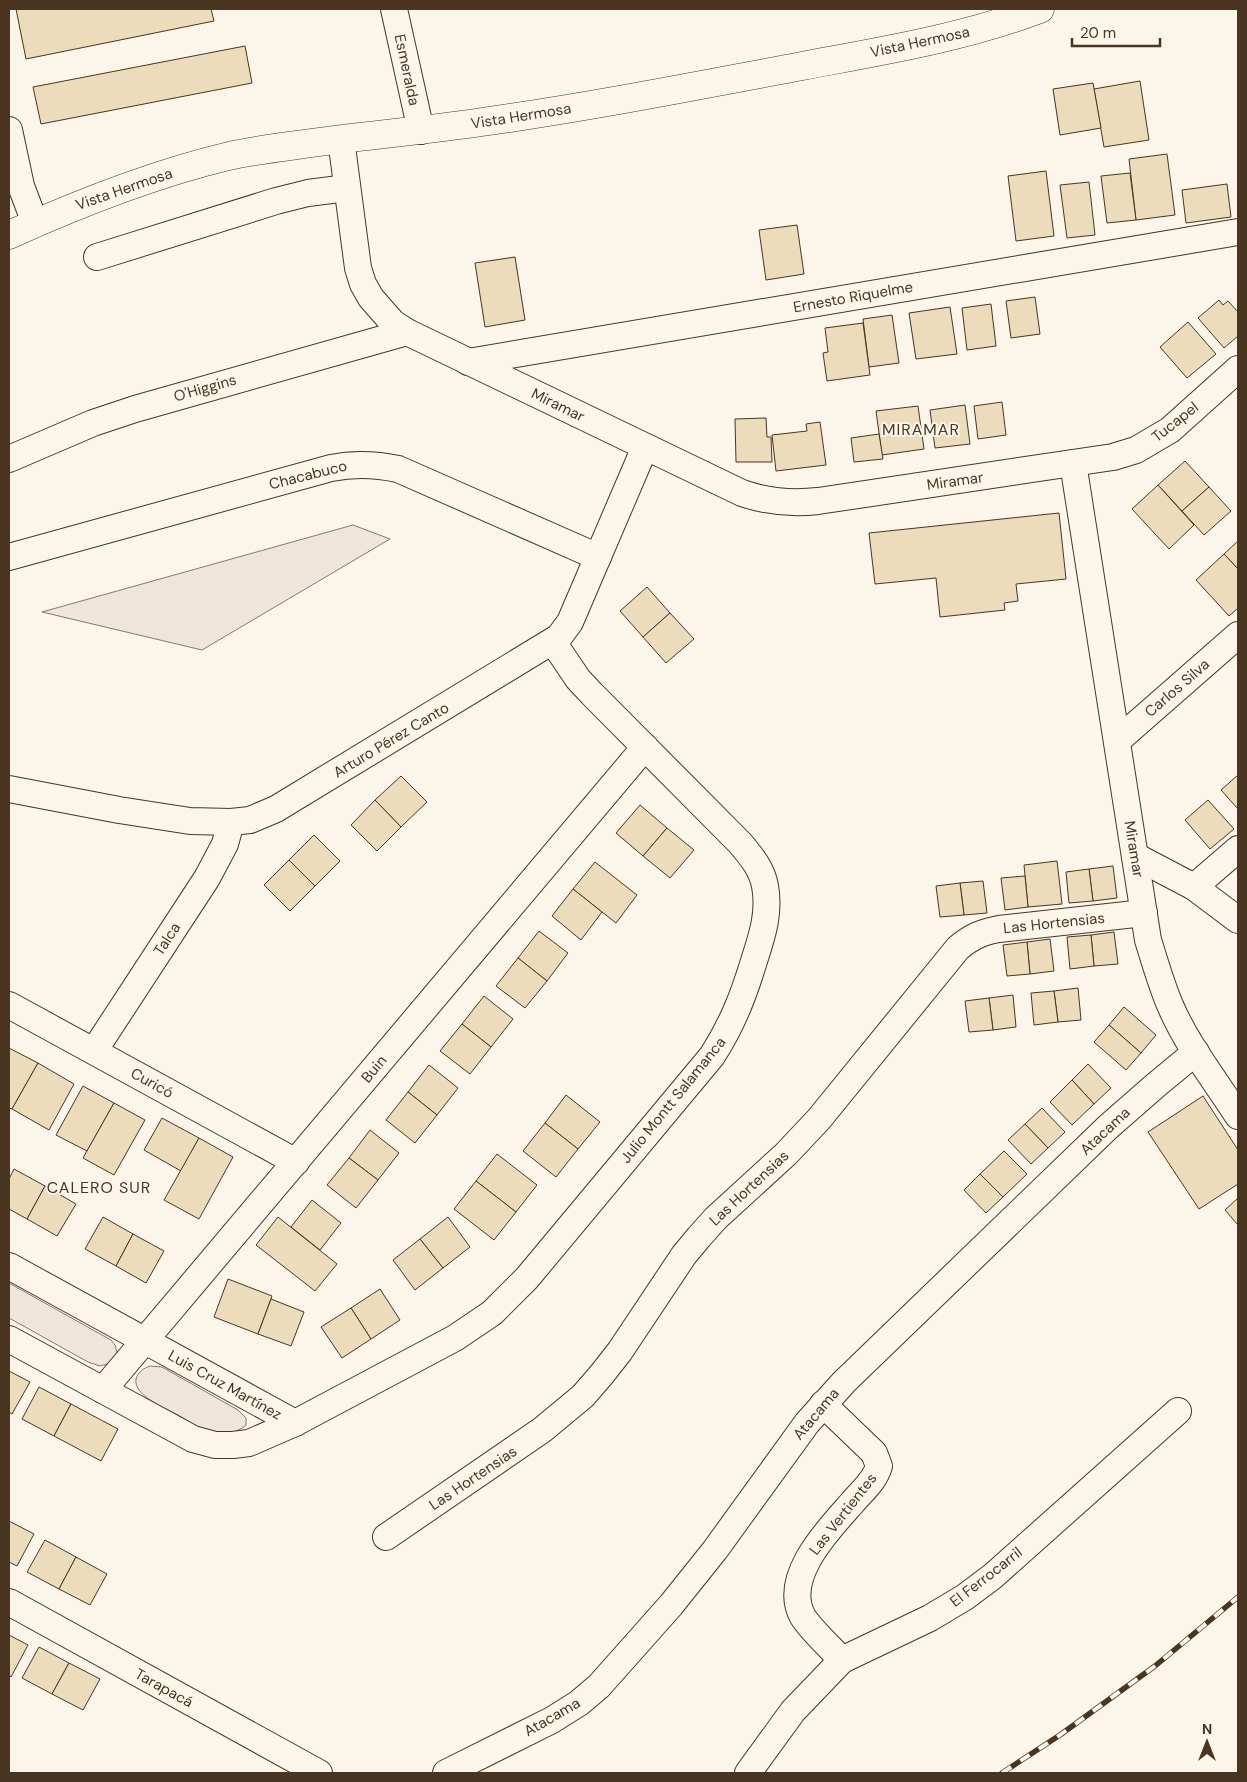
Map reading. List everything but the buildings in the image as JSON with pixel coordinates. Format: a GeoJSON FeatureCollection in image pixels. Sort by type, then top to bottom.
{"type":"FeatureCollection","features":[{"type":"Feature","properties":{"kind":"main road","name":"Vista Hermosa"},"geometry":{"type":"LineString","coordinates":[[9,235],[124,187],[199,164],[240,154],[341,139],[421,131],[622,99],[921,43],[990,26],[1040,9]]}},
{"type":"Feature","properties":{"kind":"street","name":"Esmeralda"},"geometry":{"type":"LineString","coordinates":[[394,9],[421,131]]}},
{"type":"Feature","properties":{"kind":"street"},"geometry":{"type":"LineString","coordinates":[[9,130],[21,186],[35,223]]}},
{"type":"Feature","properties":{"kind":"street","name":"Miramar"},"geometry":{"type":"LineString","coordinates":[[341,139],[358,268],[371,298],[393,323],[407,332],[468,362],[742,493],[766,500],[796,503],[1073,464],[1148,940],[1171,1007],[1196,1052],[1238,1116]]}},
{"type":"Feature","properties":{"kind":"street"},"geometry":{"type":"LineString","coordinates":[[97,256],[276,201],[308,193],[347,188]]}},
{"type":"Feature","properties":{"kind":"street","name":"Ernesto Riquelme"},"geometry":{"type":"LineString","coordinates":[[468,362],[1238,232]]}},
{"type":"Feature","properties":{"kind":"street","name":"O'Higgins"},"geometry":{"type":"LineString","coordinates":[[9,460],[93,423],[134,409],[407,332]]}},
{"type":"Feature","properties":{"kind":"street","name":"Tucapel"},"geometry":{"type":"LineString","coordinates":[[1073,464],[1114,457],[1136,450],[1153,441],[1170,430],[1238,368]]}},
{"type":"Feature","properties":{"kind":"street","name":"Arturo Pérez Canto"},"geometry":{"type":"LineString","coordinates":[[9,789],[190,821],[231,822],[250,820],[276,809],[553,642],[564,632],[645,447]]}},
{"type":"Feature","properties":{"kind":"street","name":"Chacabuco"},"geometry":{"type":"LineString","coordinates":[[9,557],[331,468],[348,464],[366,464],[398,469],[598,557]]}},
{"type":"Feature","properties":{"kind":"street","name":"Carlos Silva"},"geometry":{"type":"LineString","coordinates":[[1116,740],[1238,635]]}},
{"type":"Feature","properties":{"kind":"street","name":"Julio Montt Salamanca"},"geometry":{"type":"LineString","coordinates":[[295,1423],[455,1338],[492,1314],[510,1296],[712,1056],[735,1017],[744,995],[766,918],[765,884],[759,869],[746,849],[578,679],[553,642]]}},
{"type":"Feature","properties":{"kind":"street","name":"Buin"},"geometry":{"type":"LineString","coordinates":[[103,1390],[645,747]]}},
{"type":"Feature","properties":{"kind":"street","name":"Talca"},"geometry":{"type":"LineString","coordinates":[[94,1051],[207,878],[225,844],[231,822]]}},
{"type":"Feature","properties":{"kind":"street"},"geometry":{"type":"LineString","coordinates":[[1194,888],[1238,849]]}},
{"type":"Feature","properties":{"kind":"street"},"geometry":{"type":"LineString","coordinates":[[1135,856],[1194,888],[1238,920]]}},
{"type":"Feature","properties":{"kind":"street","name":"Las Hortensias"},"geometry":{"type":"LineString","coordinates":[[386,1537],[542,1430],[583,1396],[620,1351],[684,1255],[699,1237],[716,1218],[786,1154],[819,1119],[958,948],[986,931],[1144,913]]}},
{"type":"Feature","properties":{"kind":"street","name":"Curicó"},"geometry":{"type":"LineString","coordinates":[[9,1005],[296,1162]]}},
{"type":"Feature","properties":{"kind":"street","name":"Atacama"},"geometry":{"type":"LineString","coordinates":[[446,1773],[552,1720],[579,1703],[599,1686],[665,1612],[715,1550],[822,1404],[864,1361],[1108,1127],[1196,1052]]}},
{"type":"Feature","properties":{"kind":"street","name":"Luis Cruz Martínez"},"geometry":{"type":"LineString","coordinates":[[9,1266],[295,1423]]}},
{"type":"Feature","properties":{"kind":"street","name":"Luis Cruz Martínez"},"geometry":{"type":"LineString","coordinates":[[9,1339],[193,1439],[216,1445],[232,1446],[249,1442],[295,1423]]}},
{"type":"Feature","properties":{"kind":"street","name":"Las Vertientes"},"geometry":{"type":"LineString","coordinates":[[822,1404],[874,1453],[879,1466],[874,1478],[836,1521],[809,1558],[798,1588],[799,1608],[806,1620],[842,1660]]}},
{"type":"Feature","properties":{"kind":"street","name":"El Ferrocarril"},"geometry":{"type":"LineString","coordinates":[[748,1773],[793,1711],[842,1660],[930,1618],[965,1597],[993,1576],[1178,1411]]}},
{"type":"Feature","properties":{"kind":"street","name":"Tarapacá"},"geometry":{"type":"LineString","coordinates":[[9,1602],[319,1773]]}},
{"type":"Feature","properties":{"kind":"shaded area"},"geometry":{"type":"Polygon","coordinates":[[[353,525],[390,539],[202,650],[42,612],[353,525]]]}},
{"type":"Feature","properties":{"kind":"shaded area"},"geometry":{"type":"Polygon","coordinates":[[[9,1283],[111,1340],[115,1345],[117,1353],[111,1363],[100,1366],[88,1362],[9,1318],[9,1283]]]}},
{"type":"Feature","properties":{"kind":"shaded area"},"geometry":{"type":"Polygon","coordinates":[[[150,1366],[162,1367],[238,1410],[246,1418],[246,1425],[233,1432],[207,1431],[151,1401],[136,1385],[138,1374],[150,1366]]]}},
{"type":"Feature","properties":{"kind":"railway"},"geometry":{"type":"LineString","coordinates":[[1002,1773],[1060,1735],[1155,1666],[1238,1597]]}},
{"type":"Feature","properties":{"kind":"district","name":"MIRAMAR"},"geometry":{"type":"Point","coordinates":[921,429]}},
{"type":"Feature","properties":{"kind":"district","name":"CALERO SUR"},"geometry":{"type":"Point","coordinates":[99,1187]}}]}
